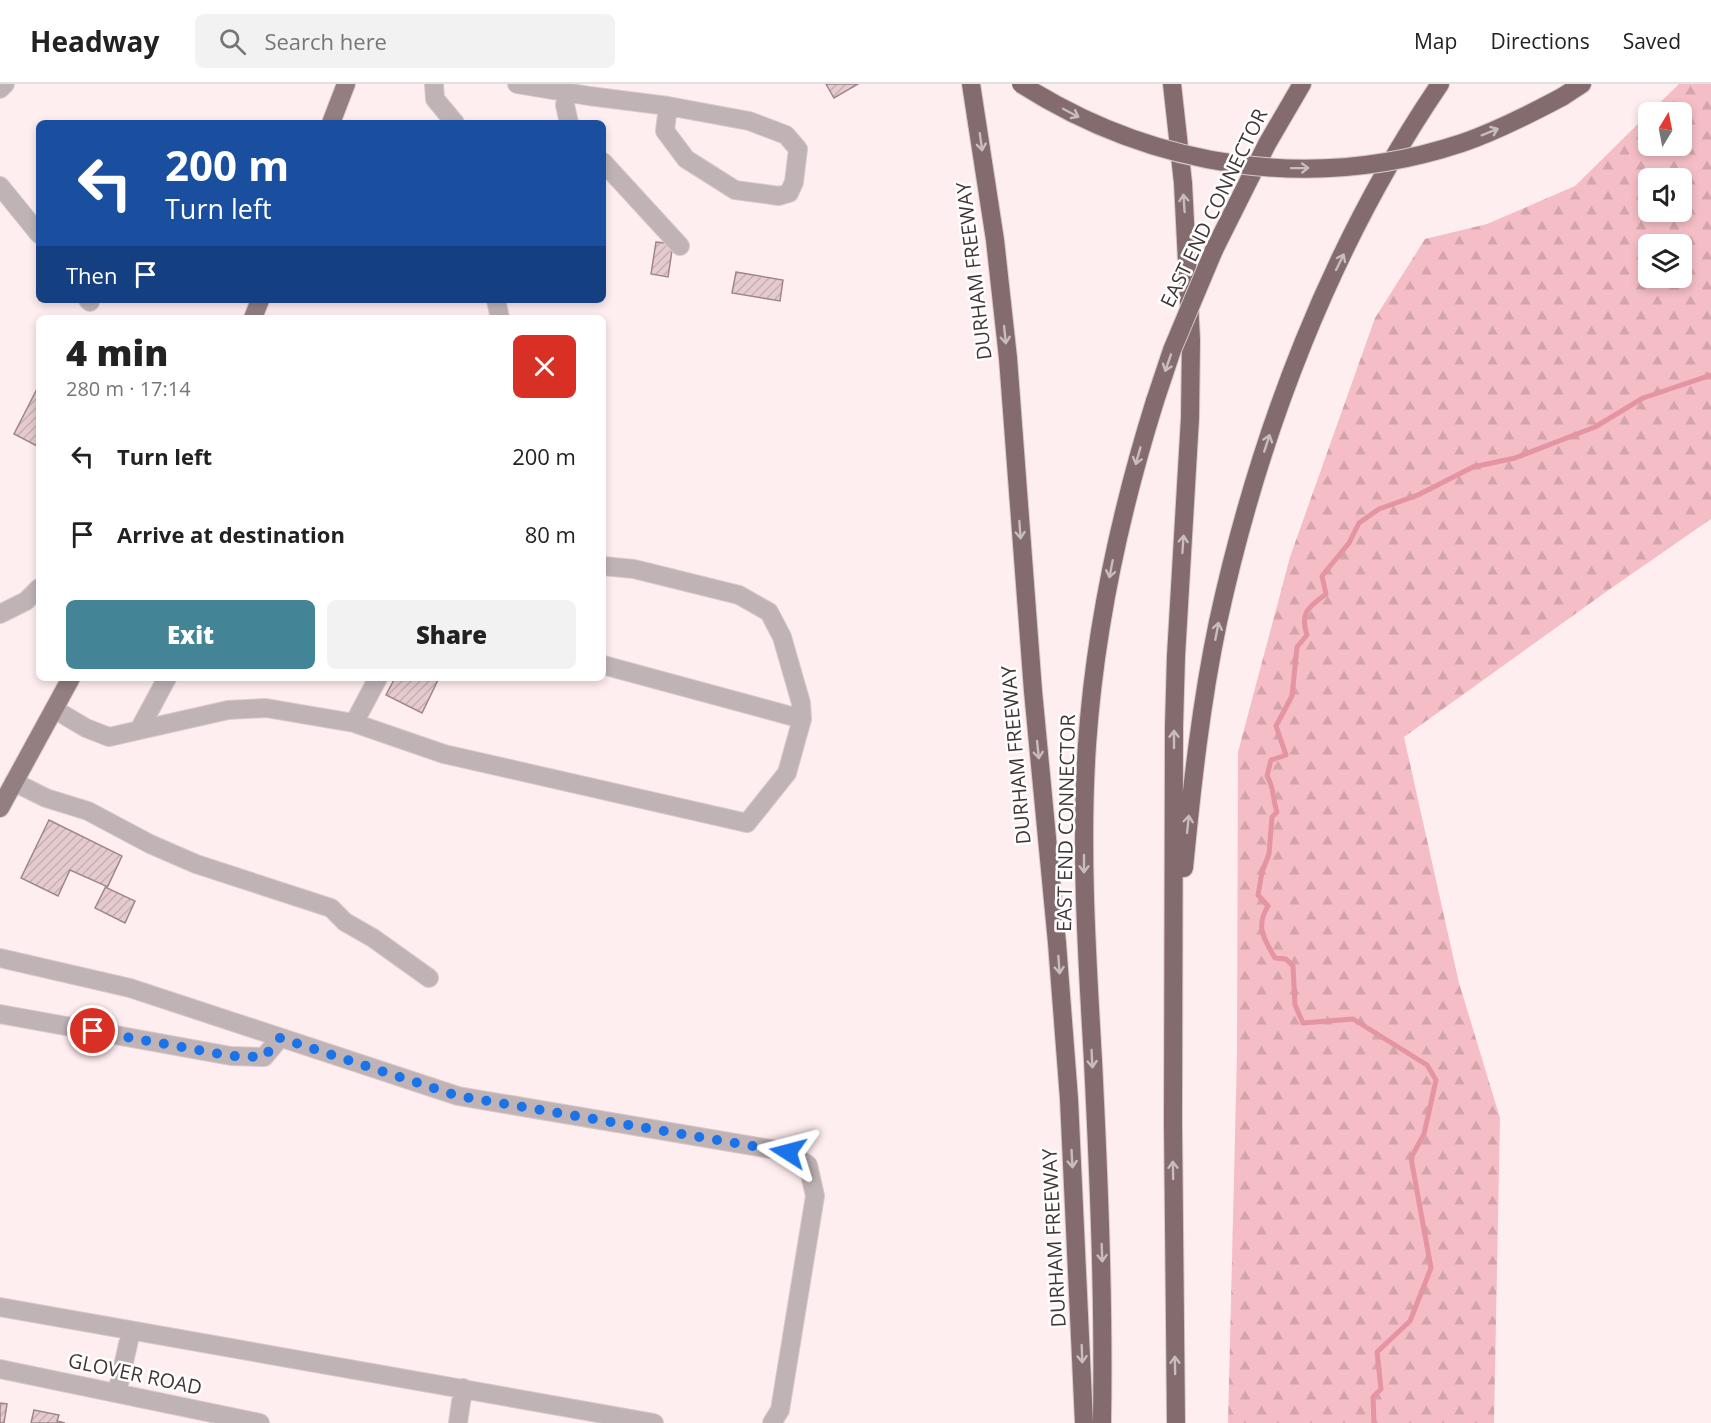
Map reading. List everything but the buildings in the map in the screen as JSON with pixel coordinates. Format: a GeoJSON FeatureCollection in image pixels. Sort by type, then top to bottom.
{"type":"FeatureCollection","features":[{"type":"Feature","properties":{"kind":"highway","name":"DURHAM FREEWAY"},"geometry":{"type":"LineString","coordinates":[[971,84],[994,240],[1008,358],[1033,692],[1069,1099],[1084,1423]]}},
{"type":"Feature","properties":{"kind":"highway"},"geometry":{"type":"LineString","coordinates":[[1021,84],[1080,118],[1144,143],[1217,162],[1287,168],[1357,166],[1427,153],[1495,130],[1562,97],[1582,84]]}},
{"type":"Feature","properties":{"kind":"highway"},"geometry":{"type":"LineString","coordinates":[[1172,84],[1183,183],[1191,340],[1190,418],[1174,715],[1176,1423]]}},
{"type":"Feature","properties":{"kind":"highway","name":"EAST END CONNECTOR"},"geometry":{"type":"LineString","coordinates":[[1102,1423],[1102,1255],[1084,873],[1087,745],[1093,685],[1111,569],[1137,458],[1176,340],[1214,250],[1267,144],[1302,84]]}},
{"type":"Feature","properties":{"kind":"highway"},"geometry":{"type":"LineString","coordinates":[[1173,966],[1207,681],[1231,567],[1246,510],[1282,398],[1324,295],[1373,195],[1405,138],[1440,84]]}},
{"type":"Feature","properties":{"kind":"main road"},"geometry":{"type":"LineString","coordinates":[[331,120],[346,84]]}},
{"type":"Feature","properties":{"kind":"main road"},"geometry":{"type":"LineString","coordinates":[[0,808],[69,681]]}},
{"type":"Feature","properties":{"kind":"street"},"geometry":{"type":"LineString","coordinates":[[0,89],[5,84]]}},
{"type":"Feature","properties":{"kind":"street"},"geometry":{"type":"LineString","coordinates":[[434,84],[435,99],[452,120]]}},
{"type":"Feature","properties":{"kind":"street"},"geometry":{"type":"LineString","coordinates":[[517,84],[668,106],[749,121],[786,135],[798,149],[794,182],[789,193],[779,196],[735,190],[686,159],[665,131],[668,106]]}},
{"type":"Feature","properties":{"kind":"street"},"geometry":{"type":"LineString","coordinates":[[567,92],[565,105],[568,120]]}},
{"type":"Feature","properties":{"kind":"street"},"geometry":{"type":"LineString","coordinates":[[606,165],[680,246]]}},
{"type":"Feature","properties":{"kind":"street"},"geometry":{"type":"LineString","coordinates":[[0,186],[36,230]]}},
{"type":"Feature","properties":{"kind":"street"},"geometry":{"type":"LineString","coordinates":[[54,710],[86,728],[109,737],[228,710],[266,708],[354,723],[444,754],[747,823],[787,773],[802,719],[801,704],[782,637],[769,612],[739,595],[634,569],[606,566]]}},
{"type":"Feature","properties":{"kind":"street"},"geometry":{"type":"LineString","coordinates":[[1,618],[26,601],[36,591]]}},
{"type":"Feature","properties":{"kind":"street"},"geometry":{"type":"LineString","coordinates":[[606,666],[802,719]]}},
{"type":"Feature","properties":{"kind":"street"},"geometry":{"type":"LineString","coordinates":[[140,730],[165,681]]}},
{"type":"Feature","properties":{"kind":"street"},"geometry":{"type":"LineString","coordinates":[[354,723],[376,681]]}},
{"type":"Feature","properties":{"kind":"street"},"geometry":{"type":"LineString","coordinates":[[14,782],[46,798],[88,812],[150,844],[196,864],[331,908],[345,922],[373,938],[429,978]]}},
{"type":"Feature","properties":{"kind":"street"},"geometry":{"type":"LineString","coordinates":[[0,958],[130,988],[458,1096],[788,1152],[807,1166],[815,1196],[780,1410],[772,1423]]}},
{"type":"Feature","properties":{"kind":"street"},"geometry":{"type":"LineString","coordinates":[[0,1014],[231,1056],[264,1057],[280,1038]]}},
{"type":"Feature","properties":{"kind":"street"},"geometry":{"type":"LineString","coordinates":[[0,1307],[654,1423]]}},
{"type":"Feature","properties":{"kind":"street"},"geometry":{"type":"LineString","coordinates":[[117,1393],[131,1331]]}},
{"type":"Feature","properties":{"kind":"street","name":"GLOVER ROAD"},"geometry":{"type":"LineString","coordinates":[[0,1369],[260,1423]]}},
{"type":"Feature","properties":{"kind":"street"},"geometry":{"type":"LineString","coordinates":[[458,1423],[463,1388]]}},
{"type":"Feature","properties":{"kind":"green space"},"geometry":{"type":"Polygon","coordinates":[[[1679,84],[1711,84],[1711,519],[1404,737],[1459,983],[1500,1118],[1494,1423],[1228,1423],[1237,1054],[1238,752],[1290,557],[1375,318],[1425,239],[1487,224],[1575,186],[1638,124],[1638,156],[1692,156],[1692,102],[1660,102],[1679,84]]]}},
{"type":"Feature","properties":{"kind":"waterway"},"geometry":{"type":"LineString","coordinates":[[1374,1423],[1373,1397],[1381,1389],[1377,1352],[1410,1321],[1431,1268],[1411,1158],[1424,1134],[1436,1080],[1427,1065],[1353,1019],[1303,1023],[1295,1005],[1293,966],[1286,959],[1275,958],[1262,933],[1262,920],[1268,906],[1258,895],[1262,872],[1269,854],[1272,817],[1277,812],[1267,776],[1271,760],[1286,755],[1276,726],[1292,696],[1297,647],[1307,635],[1305,615],[1311,606],[1326,594],[1322,576],[1349,543],[1359,523],[1379,509],[1418,495],[1473,467],[1515,458],[1595,427],[1643,398],[1711,375]]}},
{"type":"Feature","properties":{"kind":"route"},"geometry":{"type":"LineString","coordinates":[[93,1031],[231,1056],[248,1057],[264,1057],[280,1038],[458,1096],[788,1152]]}}]}
